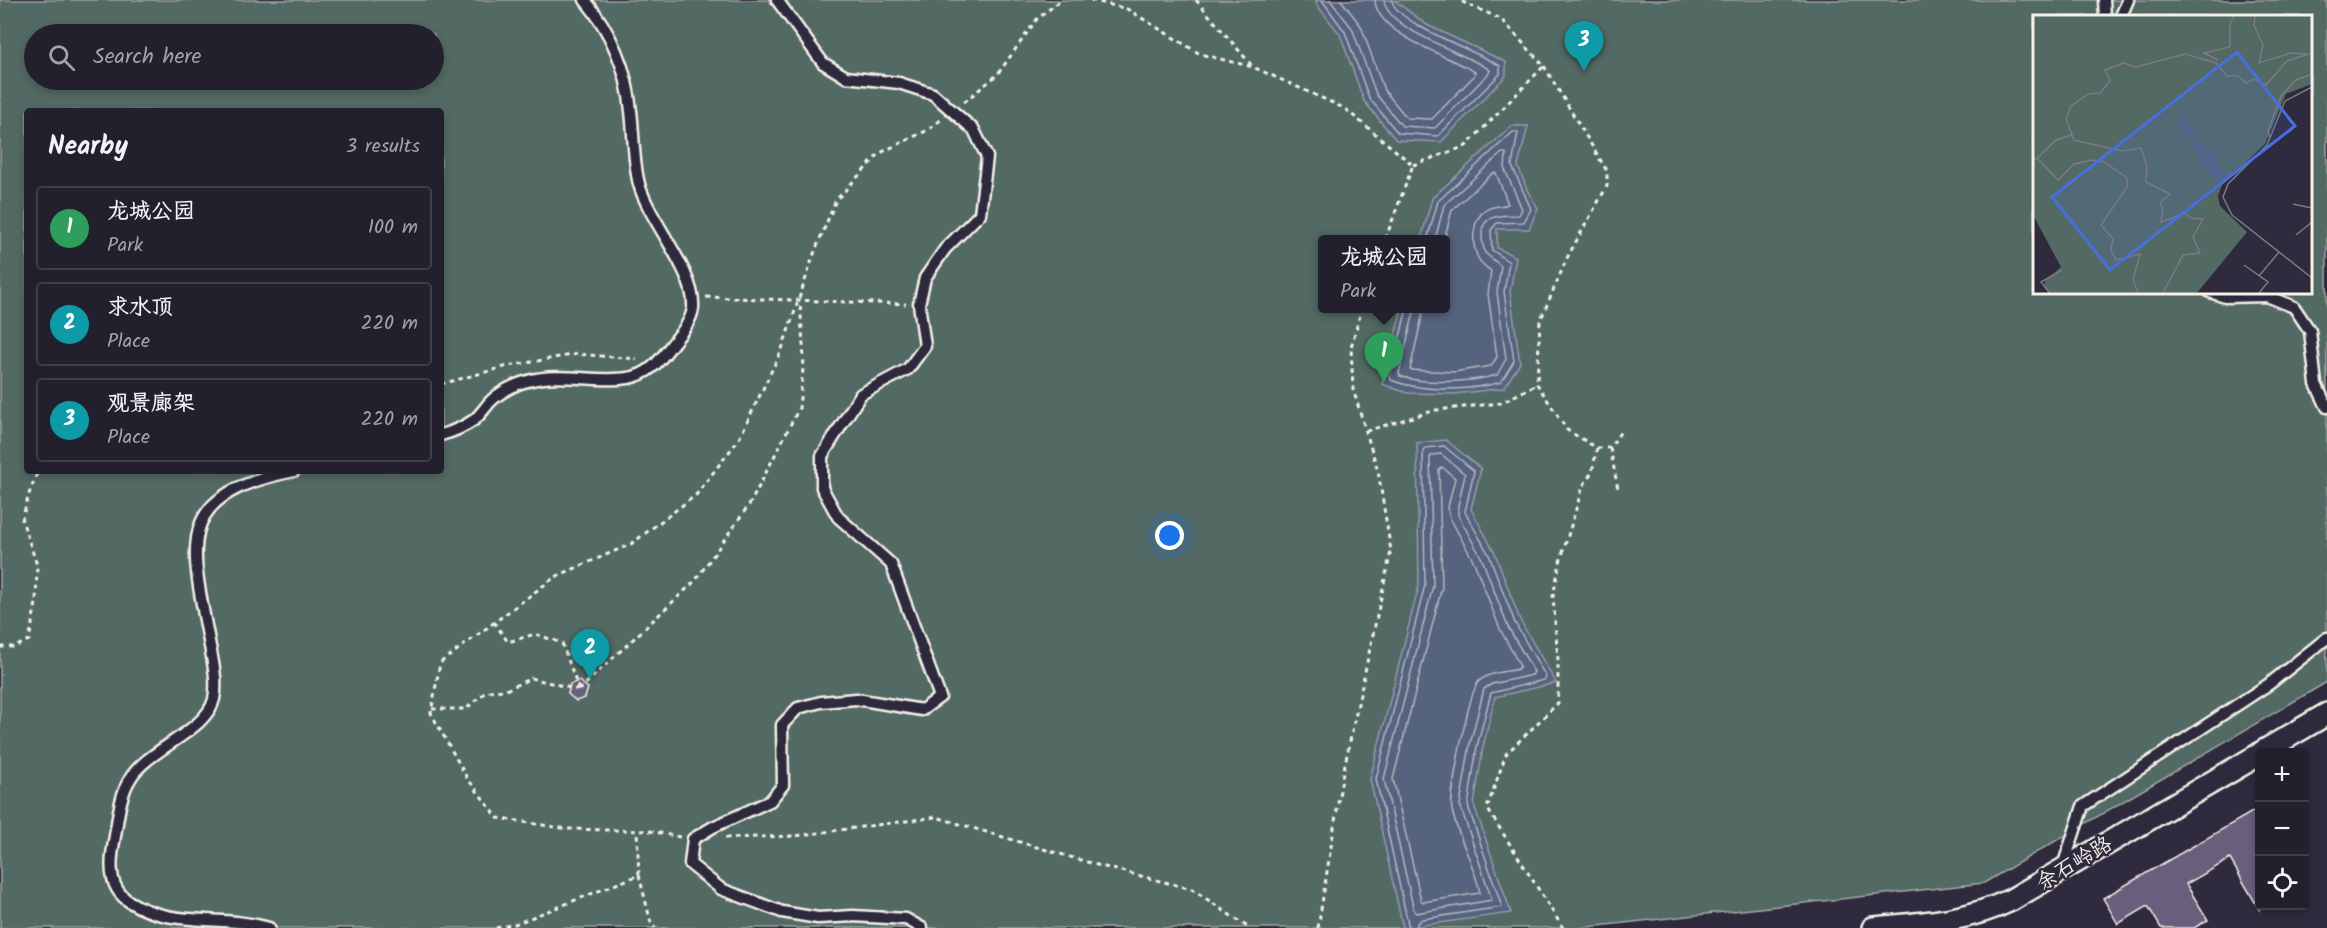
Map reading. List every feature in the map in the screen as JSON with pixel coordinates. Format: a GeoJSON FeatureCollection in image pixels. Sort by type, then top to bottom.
{"type":"FeatureCollection","features":[{"type":"Feature","properties":{"kind":"street","name":"余石岭路"},"geometry":{"type":"LineString","coordinates":[[2269,748],[2327,714]]}},
{"type":"Feature","properties":{"kind":"street","name":"余石岭路"},"geometry":{"type":"LineString","coordinates":[[1873,928],[1968,917],[2011,900],[2255,756]]}},
{"type":"Feature","properties":{"kind":"lane"},"geometry":{"type":"LineString","coordinates":[[444,434],[462,428],[474,420],[500,394],[527,381],[544,378],[628,378],[649,370],[660,361],[689,321],[693,309],[692,296],[683,270],[652,214],[639,183],[629,99],[615,45],[605,26],[585,0]]}},
{"type":"Feature","properties":{"kind":"lane"},"geometry":{"type":"LineString","coordinates":[[777,0],[823,63],[846,77],[898,83],[933,94],[974,130],[987,157],[980,214],[945,249],[924,278],[919,304],[925,346],[908,369],[861,394],[822,456],[822,488],[838,517],[891,564],[940,698],[922,710],[856,699],[821,702],[798,708],[782,725],[783,784],[770,801],[713,826],[693,839],[690,864],[721,889],[782,912],[818,918],[853,916],[906,919],[922,928]]}},
{"type":"Feature","properties":{"kind":"lane"},"geometry":{"type":"LineString","coordinates":[[2104,0],[2105,15]]}},
{"type":"Feature","properties":{"kind":"lane"},"geometry":{"type":"LineString","coordinates":[[2121,15],[2128,0]]}},
{"type":"Feature","properties":{"kind":"lane"},"geometry":{"type":"LineString","coordinates":[[2216,294],[2225,297],[2267,296],[2295,307],[2310,331],[2316,384],[2327,407]]}},
{"type":"Feature","properties":{"kind":"lane"},"geometry":{"type":"LineString","coordinates":[[269,928],[242,922],[170,921],[148,914],[130,903],[117,890],[113,879],[111,857],[124,792],[130,779],[147,759],[201,719],[209,710],[214,699],[212,657],[195,566],[195,538],[199,525],[214,503],[237,487],[281,474]]}},
{"type":"Feature","properties":{"kind":"lane"},"geometry":{"type":"LineString","coordinates":[[2062,869],[2083,806],[2269,684],[2327,638]]}},
{"type":"Feature","properties":{"kind":"path"},"geometry":{"type":"LineString","coordinates":[[1061,0],[1037,20],[997,75],[928,130],[880,153],[836,200],[815,251],[782,349],[739,439],[696,495],[631,544],[555,577],[440,663],[431,713],[467,778],[498,818],[568,829],[637,831],[693,839],[795,836],[936,817],[1097,865],[1192,889],[1249,928]]}},
{"type":"Feature","properties":{"kind":"path"},"geometry":{"type":"LineString","coordinates":[[1091,0],[1127,9],[1200,54],[1253,67],[1344,108],[1413,165]]}},
{"type":"Feature","properties":{"kind":"path"},"geometry":{"type":"LineString","coordinates":[[1196,0],[1253,67]]}},
{"type":"Feature","properties":{"kind":"path"},"geometry":{"type":"LineString","coordinates":[[1458,0],[1501,18],[1544,66],[1607,171],[1606,186],[1568,256],[1540,321],[1537,384],[1567,430],[1597,448],[1610,447]]}},
{"type":"Feature","properties":{"kind":"path"},"geometry":{"type":"LineString","coordinates":[[1387,235],[1413,165],[1466,146],[1544,66]]}},
{"type":"Feature","properties":{"kind":"path"},"geometry":{"type":"LineString","coordinates":[[692,296],[919,304]]}},
{"type":"Feature","properties":{"kind":"path"},"geometry":{"type":"LineString","coordinates":[[579,690],[695,581],[751,502],[799,408],[804,359],[799,300]]}},
{"type":"Feature","properties":{"kind":"path"},"geometry":{"type":"LineString","coordinates":[[1318,928],[1342,778],[1391,551],[1378,471],[1353,389],[1351,347],[1361,313]]}},
{"type":"Feature","properties":{"kind":"path"},"geometry":{"type":"LineString","coordinates":[[1366,431],[1436,410],[1501,403],[1537,384]]}},
{"type":"Feature","properties":{"kind":"path"},"geometry":{"type":"LineString","coordinates":[[1618,489],[1610,447],[1621,431]]}},
{"type":"Feature","properties":{"kind":"path"},"geometry":{"type":"LineString","coordinates":[[1563,928],[1487,808],[1506,754],[1558,703],[1558,660],[1553,596],[1560,562],[1583,486],[1593,472],[1597,448]]}},
{"type":"Feature","properties":{"kind":"path"},"geometry":{"type":"LineString","coordinates":[[0,647],[15,647],[29,640],[36,603],[37,566],[22,520],[37,474]]}},
{"type":"Feature","properties":{"kind":"path"},"geometry":{"type":"LineString","coordinates":[[494,622],[508,642],[535,634],[562,643],[579,690]]}},
{"type":"Feature","properties":{"kind":"path"},"geometry":{"type":"LineString","coordinates":[[432,709],[466,709],[487,692],[506,690],[531,678],[579,690]]}},
{"type":"Feature","properties":{"kind":"path"},"geometry":{"type":"LineString","coordinates":[[637,831],[639,875],[651,923],[655,928]]}},
{"type":"Feature","properties":{"kind":"path"},"geometry":{"type":"LineString","coordinates":[[496,928],[515,924],[639,875]]}},
{"type":"Feature","properties":{"kind":"green space"},"geometry":{"type":"Polygon","coordinates":[[[0,0],[2327,0],[2327,682],[1984,883],[1579,928],[0,928],[0,0]]]}},
{"type":"Feature","properties":{"kind":"water"},"geometry":{"type":"Polygon","coordinates":[[[1317,0],[1394,0],[1427,25],[1506,62],[1506,76],[1441,142],[1396,140],[1364,101],[1340,34],[1316,4],[1317,0]]]}},
{"type":"Feature","properties":{"kind":"water"},"geometry":{"type":"Polygon","coordinates":[[[1512,126],[1528,126],[1518,166],[1528,192],[1538,208],[1529,229],[1497,229],[1497,248],[1516,257],[1510,292],[1520,363],[1504,388],[1455,394],[1407,393],[1382,384],[1401,313],[1450,313],[1450,235],[1422,235],[1432,198],[1512,126]]]}},
{"type":"Feature","properties":{"kind":"water"},"geometry":{"type":"Polygon","coordinates":[[[1446,440],[1481,469],[1471,509],[1495,553],[1520,620],[1556,683],[1495,697],[1483,747],[1474,805],[1511,913],[1403,928],[1370,779],[1419,585],[1417,443],[1446,440]]]}},
{"type":"Feature","properties":{"kind":"building"},"geometry":{"type":"Polygon","coordinates":[[[579,681],[588,688],[585,698],[576,701],[568,694],[570,684],[579,681]]]}},
{"type":"Feature","properties":{"kind":"building"},"geometry":{"type":"Polygon","coordinates":[[[2255,810],[2255,902],[2230,859],[2186,884],[2208,920],[2194,928],[2161,928],[2148,906],[2118,924],[2103,898],[2255,810]]]}},
{"type":"Feature","properties":{"kind":"place","name":"观景廊架"},"geometry":{"type":"Point","coordinates":[1584,71]}},
{"type":"Feature","properties":{"kind":"place","name":"龙城公园"},"geometry":{"type":"Point","coordinates":[1384,382]}},
{"type":"Feature","properties":{"kind":"place","name":"求水顶"},"geometry":{"type":"Point","coordinates":[590,679]}}]}
